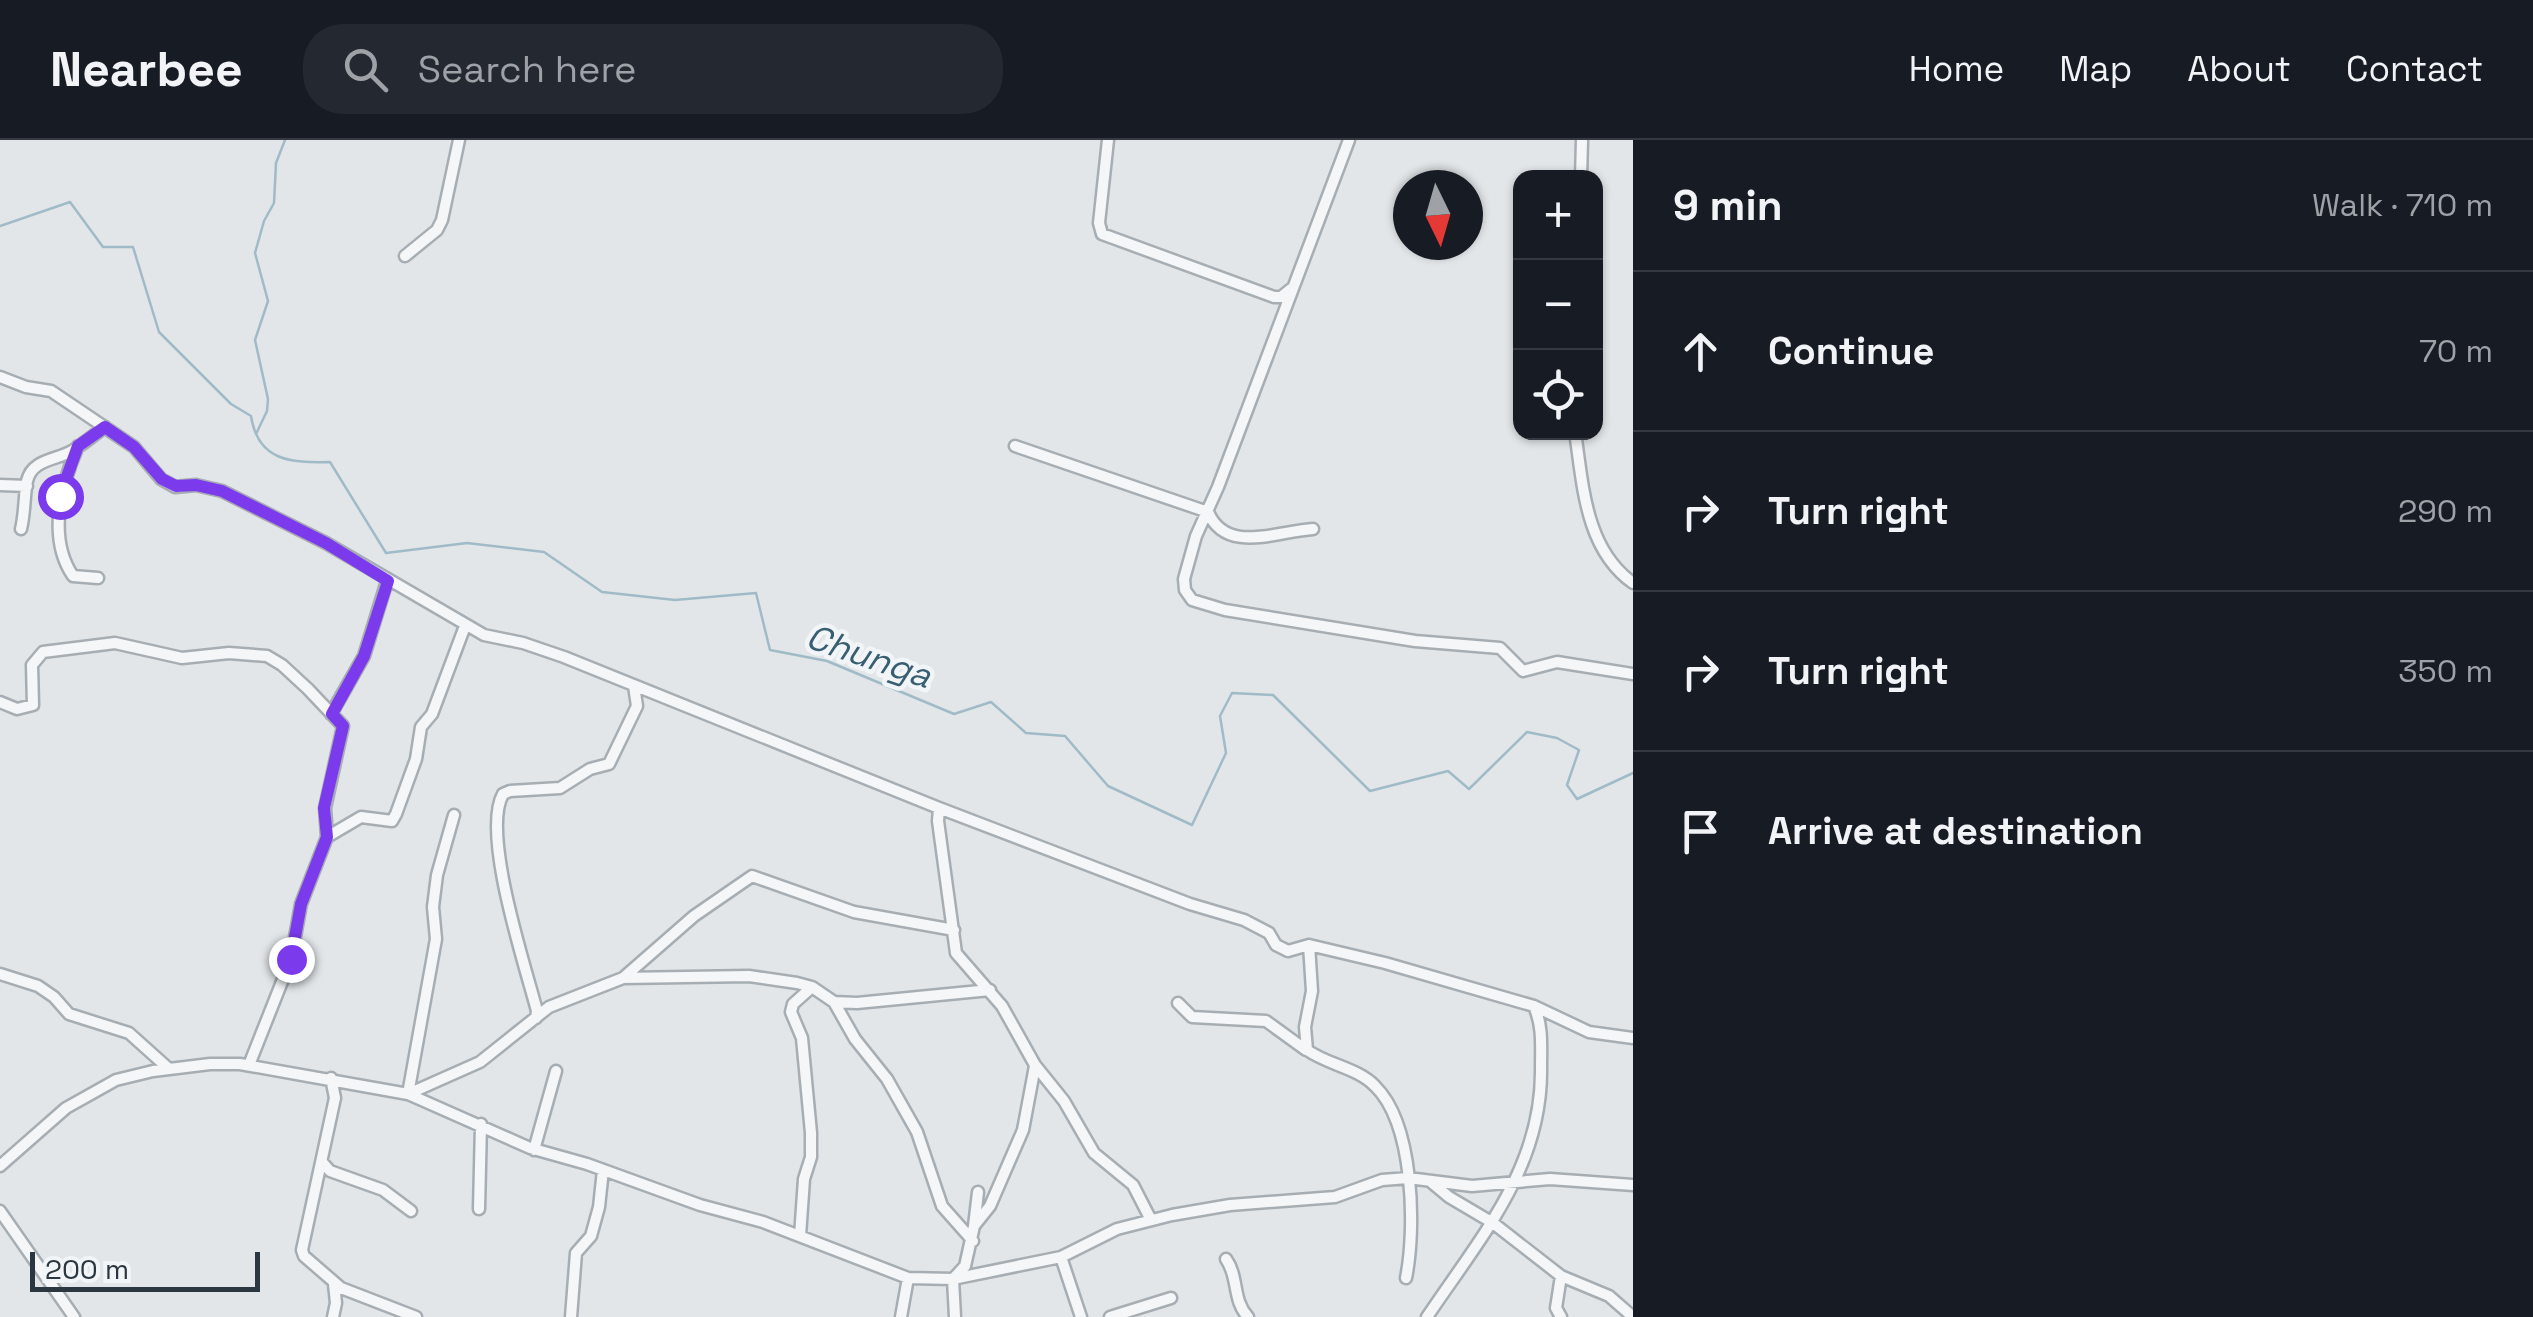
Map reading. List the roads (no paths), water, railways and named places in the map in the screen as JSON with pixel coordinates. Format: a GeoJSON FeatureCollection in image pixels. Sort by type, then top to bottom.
{"type":"FeatureCollection","features":[{"type":"Feature","properties":{"kind":"street"},"geometry":{"type":"LineString","coordinates":[[404,256],[437,230],[442,220],[460,140]]}},
{"type":"Feature","properties":{"kind":"street"},"geometry":{"type":"LineString","coordinates":[[1108,140],[1099,223],[1102,234],[1274,297],[1284,296],[1292,288]]}},
{"type":"Feature","properties":{"kind":"street"},"geometry":{"type":"LineString","coordinates":[[1349,140],[1196,536],[1184,579],[1185,590],[1192,600],[1225,610],[1415,641],[1500,648],[1523,671],[1558,662],[1633,674]]}},
{"type":"Feature","properties":{"kind":"street"},"geometry":{"type":"LineString","coordinates":[[1581,170],[1582,140]]}},
{"type":"Feature","properties":{"kind":"street"},"geometry":{"type":"LineString","coordinates":[[0,377],[52,391],[134,447],[162,479],[176,486],[196,485],[222,491],[326,543],[484,636],[564,657],[940,808],[1190,904],[1244,920],[1269,933],[1276,946],[1288,952],[1309,945],[1385,962],[1534,1006],[1581,1030],[1633,1038]]}},
{"type":"Feature","properties":{"kind":"street"},"geometry":{"type":"LineString","coordinates":[[22,530],[32,470],[105,427]]}},
{"type":"Feature","properties":{"kind":"street"},"geometry":{"type":"LineString","coordinates":[[1576,440],[1594,535],[1617,569],[1633,583]]}},
{"type":"Feature","properties":{"kind":"street"},"geometry":{"type":"LineString","coordinates":[[78,446],[61,490],[60,549],[72,576],[98,578]]}},
{"type":"Feature","properties":{"kind":"street"},"geometry":{"type":"LineString","coordinates":[[1015,446],[1208,512],[1216,528],[1241,538],[1313,530]]}},
{"type":"Feature","properties":{"kind":"street"},"geometry":{"type":"LineString","coordinates":[[0,484],[27,486]]}},
{"type":"Feature","properties":{"kind":"street"},"geometry":{"type":"LineString","coordinates":[[332,714],[364,656],[388,581]]}},
{"type":"Feature","properties":{"kind":"street"},"geometry":{"type":"LineString","coordinates":[[327,837],[360,817],[384,822],[396,814],[416,759],[418,734],[432,714],[465,626]]}},
{"type":"Feature","properties":{"kind":"street"},"geometry":{"type":"LineString","coordinates":[[0,702],[17,710],[34,705],[32,664],[43,652],[114,643],[182,658],[229,653],[267,656],[282,665],[343,726],[324,808],[327,837],[301,904],[294,951],[249,1065]]}},
{"type":"Feature","properties":{"kind":"street"},"geometry":{"type":"LineString","coordinates":[[536,1018],[501,866],[498,804],[503,794],[510,791],[560,788],[590,768],[609,764],[637,706],[634,686]]}},
{"type":"Feature","properties":{"kind":"street"},"geometry":{"type":"LineString","coordinates":[[940,808],[938,821],[956,954],[990,990],[1014,1024],[1035,1064],[1064,1101],[1094,1153],[1138,1193],[1151,1220]]}},
{"type":"Feature","properties":{"kind":"street"},"geometry":{"type":"LineString","coordinates":[[408,1094],[436,939],[436,875],[454,815]]}},
{"type":"Feature","properties":{"kind":"street"},"geometry":{"type":"LineString","coordinates":[[408,1094],[480,1062],[549,1008],[623,978],[694,916],[752,876],[841,908],[954,930]]}},
{"type":"Feature","properties":{"kind":"street"},"geometry":{"type":"LineString","coordinates":[[1307,1050],[1305,1026],[1312,991],[1309,945]]}},
{"type":"Feature","properties":{"kind":"street"},"geometry":{"type":"LineString","coordinates":[[0,974],[38,986],[68,1014],[130,1032],[169,1069]]}},
{"type":"Feature","properties":{"kind":"street"},"geometry":{"type":"LineString","coordinates":[[623,978],[749,976],[812,988],[834,1002],[855,1039],[888,1080],[917,1132],[942,1206],[972,1241]]}},
{"type":"Feature","properties":{"kind":"street"},"geometry":{"type":"LineString","coordinates":[[800,1236],[804,1180],[812,1157],[802,1038],[791,1012],[793,1004],[812,988]]}},
{"type":"Feature","properties":{"kind":"street"},"geometry":{"type":"LineString","coordinates":[[834,1002],[990,990]]}},
{"type":"Feature","properties":{"kind":"street"},"geometry":{"type":"LineString","coordinates":[[1178,1003],[1192,1018],[1266,1021],[1307,1050],[1378,1088],[1402,1137],[1411,1253],[1406,1278]]}},
{"type":"Feature","properties":{"kind":"street"},"geometry":{"type":"LineString","coordinates":[[1427,1317],[1494,1223],[1523,1168],[1540,1107],[1542,1027],[1534,1006]]}},
{"type":"Feature","properties":{"kind":"street"},"geometry":{"type":"LineString","coordinates":[[0,1166],[82,1097],[116,1080],[210,1064],[249,1065],[408,1094],[534,1150],[800,1236],[908,1278],[953,1279],[1061,1258],[1117,1230],[1151,1220],[1230,1205],[1335,1196],[1376,1182],[1408,1178],[1472,1186],[1515,1180],[1632,1183]]}},
{"type":"Feature","properties":{"kind":"street"},"geometry":{"type":"LineString","coordinates":[[974,1226],[990,1206],[1023,1130],[1035,1064]]}},
{"type":"Feature","properties":{"kind":"street"},"geometry":{"type":"LineString","coordinates":[[534,1150],[556,1072]]}},
{"type":"Feature","properties":{"kind":"street"},"geometry":{"type":"LineString","coordinates":[[331,1078],[336,1098],[302,1250],[307,1260],[334,1284],[416,1317]]}},
{"type":"Feature","properties":{"kind":"street"},"geometry":{"type":"LineString","coordinates":[[480,1208],[482,1124]]}},
{"type":"Feature","properties":{"kind":"street"},"geometry":{"type":"LineString","coordinates":[[322,1162],[330,1171],[383,1190],[410,1210]]}},
{"type":"Feature","properties":{"kind":"street"},"geometry":{"type":"LineString","coordinates":[[572,1317],[576,1253],[591,1236],[603,1170]]}},
{"type":"Feature","properties":{"kind":"street"},"geometry":{"type":"LineString","coordinates":[[1430,1181],[1494,1223],[1562,1276],[1608,1296],[1633,1317]]}},
{"type":"Feature","properties":{"kind":"street"},"geometry":{"type":"LineString","coordinates":[[953,1279],[962,1273],[972,1241],[978,1192]]}},
{"type":"Feature","properties":{"kind":"street"},"geometry":{"type":"LineString","coordinates":[[0,1211],[74,1317]]}},
{"type":"Feature","properties":{"kind":"street"},"geometry":{"type":"LineString","coordinates":[[1061,1258],[1081,1317]]}},
{"type":"Feature","properties":{"kind":"street"},"geometry":{"type":"LineString","coordinates":[[1226,1259],[1233,1268],[1238,1302],[1248,1317]]}},
{"type":"Feature","properties":{"kind":"street"},"geometry":{"type":"LineString","coordinates":[[1561,1317],[1556,1308],[1562,1276]]}},
{"type":"Feature","properties":{"kind":"street"},"geometry":{"type":"LineString","coordinates":[[902,1317],[908,1278]]}},
{"type":"Feature","properties":{"kind":"street"},"geometry":{"type":"LineString","coordinates":[[953,1279],[955,1317]]}},
{"type":"Feature","properties":{"kind":"street"},"geometry":{"type":"LineString","coordinates":[[333,1317],[334,1284]]}},
{"type":"Feature","properties":{"kind":"street"},"geometry":{"type":"LineString","coordinates":[[1110,1317],[1172,1298]]}},
{"type":"Feature","properties":{"kind":"waterway"},"geometry":{"type":"LineString","coordinates":[[256,434],[268,399],[255,340],[268,301],[255,253],[274,203],[276,163],[285,140]]}},
{"type":"Feature","properties":{"kind":"waterway","name":"Chunga"},"geometry":{"type":"LineString","coordinates":[[0,226],[70,202],[103,247],[133,247],[159,332],[231,404],[251,416],[255,431],[269,451],[289,460],[330,462],[386,553],[467,543],[544,552],[602,592],[675,600],[756,593],[770,650],[827,661],[954,714],[991,702],[1026,733],[1065,736],[1108,786],[1192,825],[1226,753],[1220,716],[1232,693],[1273,695],[1370,791],[1448,771],[1469,789],[1527,732],[1557,738],[1579,750],[1567,785],[1577,799],[1633,773]]}}]}
